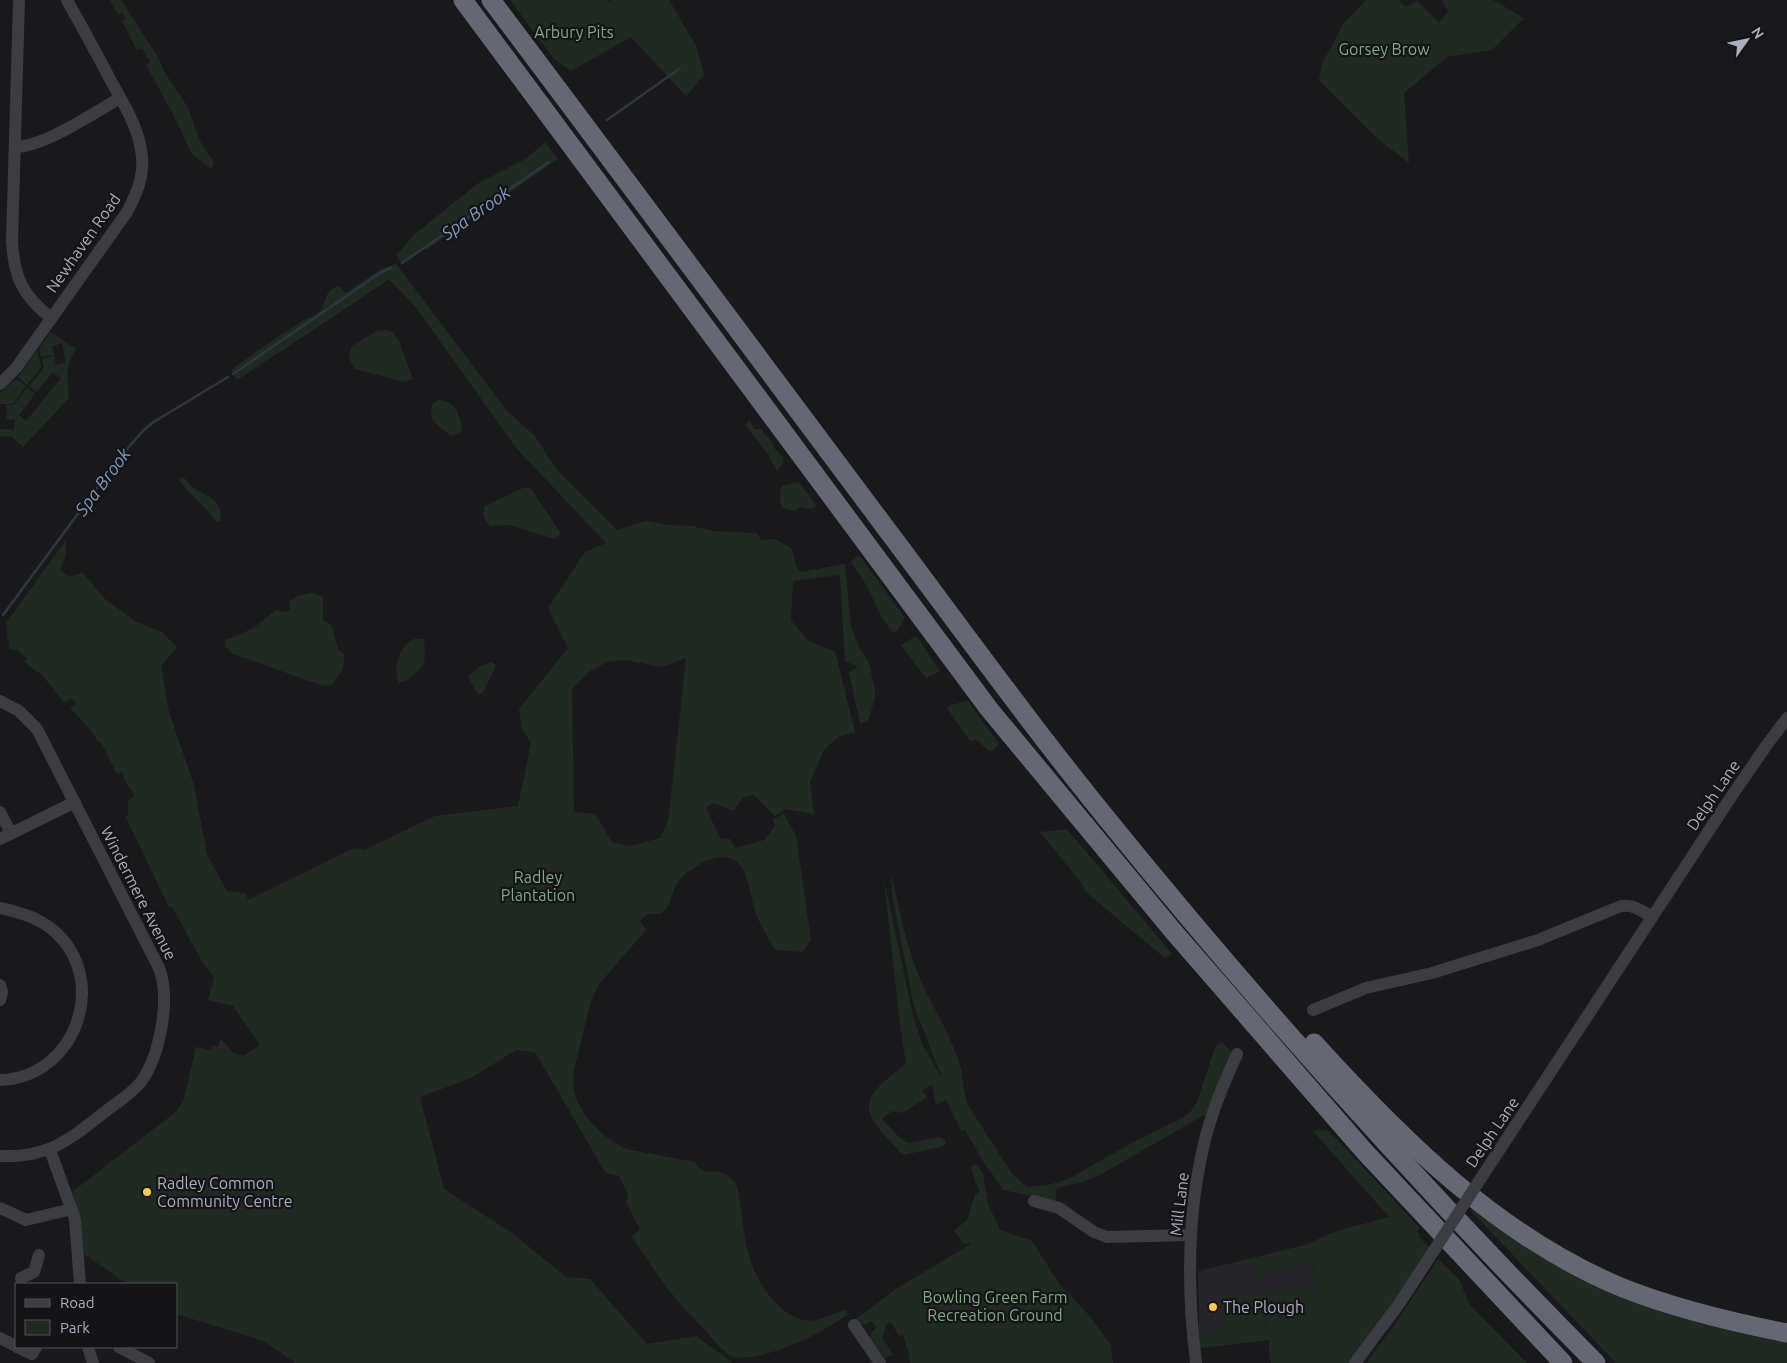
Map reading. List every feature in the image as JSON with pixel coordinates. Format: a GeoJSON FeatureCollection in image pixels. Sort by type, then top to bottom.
{"type":"FeatureCollection","features":[{"type":"Feature","properties":{"kind":"highway"},"geometry":{"type":"LineString","coordinates":[[462,0],[989,709],[1173,931],[1365,1152],[1563,1363]]}},
{"type":"Feature","properties":{"kind":"highway"},"geometry":{"type":"LineString","coordinates":[[491,0],[1013,697],[1109,821],[1277,1021],[1384,1140],[1538,1305],[1596,1363]]}},
{"type":"Feature","properties":{"kind":"highway"},"geometry":{"type":"LineString","coordinates":[[1013,697],[1285,1012],[1360,1092],[1430,1162],[1490,1212],[1556,1255],[1622,1287],[1654,1300],[1707,1316],[1787,1333]]}},
{"type":"Feature","properties":{"kind":"highway"},"geometry":{"type":"LineString","coordinates":[[1707,1316],[1787,1323]]}},
{"type":"Feature","properties":{"kind":"highway"},"geometry":{"type":"LineString","coordinates":[[1526,1322],[1567,1363]]}},
{"type":"Feature","properties":{"kind":"street"},"geometry":{"type":"LineString","coordinates":[[19,0],[12,241],[14,266],[30,298],[36,306],[51,318]]}},
{"type":"Feature","properties":{"kind":"street","name":"Newhaven Road"},"geometry":{"type":"LineString","coordinates":[[0,384],[16,368],[127,212],[136,194],[141,177],[142,159],[140,142],[132,118],[67,0]]}},
{"type":"Feature","properties":{"kind":"street"},"geometry":{"type":"LineString","coordinates":[[15,147],[42,142],[120,98]]}},
{"type":"Feature","properties":{"kind":"street","name":"Windermere Avenue"},"geometry":{"type":"LineString","coordinates":[[0,701],[20,711],[37,729],[159,968],[165,999],[153,1059],[133,1091],[71,1138],[50,1150],[21,1157],[0,1156]]}},
{"type":"Feature","properties":{"kind":"street","name":"Delph Lane"},"geometry":{"type":"LineString","coordinates":[[1355,1363],[1399,1304],[1731,797],[1787,718]]}},
{"type":"Feature","properties":{"kind":"street"},"geometry":{"type":"LineString","coordinates":[[0,812],[6,836],[75,802]]}},
{"type":"Feature","properties":{"kind":"street"},"geometry":{"type":"LineString","coordinates":[[1313,1010],[1366,988],[1432,973],[1538,940],[1621,906],[1631,905],[1652,917]]}},
{"type":"Feature","properties":{"kind":"street"},"geometry":{"type":"LineString","coordinates":[[0,908],[23,913],[39,920],[59,936],[69,948],[76,962],[81,977],[82,992],[81,1007],[75,1028],[58,1054],[46,1064],[29,1073],[0,1080]]}},
{"type":"Feature","properties":{"kind":"street"},"geometry":{"type":"LineString","coordinates":[[0,985],[2,992],[0,1000]]}},
{"type":"Feature","properties":{"kind":"street","name":"Mill Lane"},"geometry":{"type":"LineString","coordinates":[[1196,1363],[1192,1323],[1190,1235],[1196,1185],[1204,1142],[1220,1092],[1237,1054]]}},
{"type":"Feature","properties":{"kind":"street"},"geometry":{"type":"LineString","coordinates":[[50,1150],[72,1209],[76,1232],[80,1283]]}},
{"type":"Feature","properties":{"kind":"street"},"geometry":{"type":"LineString","coordinates":[[1034,1201],[1059,1208],[1094,1232],[1108,1237],[1190,1235]]}},
{"type":"Feature","properties":{"kind":"street"},"geometry":{"type":"LineString","coordinates":[[0,1208],[26,1220],[72,1209]]}},
{"type":"Feature","properties":{"kind":"street"},"geometry":{"type":"LineString","coordinates":[[39,1255],[34,1272],[40,1283]]}},
{"type":"Feature","properties":{"kind":"street"},"geometry":{"type":"LineString","coordinates":[[21,1278],[34,1272]]}},
{"type":"Feature","properties":{"kind":"street"},"geometry":{"type":"LineString","coordinates":[[860,1328],[880,1363]]}},
{"type":"Feature","properties":{"kind":"street"},"geometry":{"type":"LineString","coordinates":[[0,1338],[15,1346]]}},
{"type":"Feature","properties":{"kind":"street"},"geometry":{"type":"LineString","coordinates":[[19,1348],[33,1355]]}},
{"type":"Feature","properties":{"kind":"street"},"geometry":{"type":"LineString","coordinates":[[89,1348],[94,1363]]}},
{"type":"Feature","properties":{"kind":"street"},"geometry":{"type":"LineString","coordinates":[[123,1348],[140,1352],[149,1363]]}},
{"type":"Feature","properties":{"kind":"shaded area"},"geometry":{"type":"Polygon","coordinates":[[[1236,1262],[1237,1265],[1259,1266],[1267,1276],[1267,1270],[1313,1264],[1318,1289],[1265,1305],[1266,1329],[1264,1330],[1226,1333],[1199,1332],[1198,1271],[1236,1262]]]}},
{"type":"Feature","properties":{"kind":"green space"},"geometry":{"type":"Polygon","coordinates":[[[110,0],[121,0],[156,54],[165,73],[187,106],[200,141],[214,163],[211,169],[192,154],[146,65],[150,62],[142,48],[137,50],[122,21],[126,18],[122,13],[118,15],[110,0]]]}},
{"type":"Feature","properties":{"kind":"green space","name":"Arbury Pits"},"geometry":{"type":"Polygon","coordinates":[[[510,0],[607,0],[608,2],[611,0],[669,0],[696,46],[704,75],[686,96],[631,37],[571,71],[554,59],[510,0]]]}},
{"type":"Feature","properties":{"kind":"green space","name":"Gorsey Brow"},"geometry":{"type":"Polygon","coordinates":[[[1366,0],[1398,0],[1406,7],[1417,1],[1439,23],[1448,11],[1442,0],[1493,0],[1524,18],[1492,50],[1447,57],[1404,93],[1409,163],[1378,139],[1319,80],[1322,64],[1344,23],[1366,0]]]}},
{"type":"Feature","properties":{"kind":"green space"},"geometry":{"type":"Polygon","coordinates":[[[545,142],[558,159],[426,250],[424,247],[401,263],[396,255],[416,233],[477,184],[527,158],[545,142]]]}},
{"type":"Feature","properties":{"kind":"green space","name":"Radley Plantation"},"geometry":{"type":"Polygon","coordinates":[[[396,264],[507,411],[535,436],[556,469],[617,530],[646,521],[668,525],[692,526],[712,531],[756,533],[762,540],[776,539],[792,549],[796,566],[801,572],[845,564],[851,627],[859,647],[869,663],[875,690],[875,699],[868,720],[860,724],[849,672],[858,667],[845,661],[840,575],[793,581],[791,620],[808,641],[835,651],[855,732],[838,737],[824,750],[810,782],[814,814],[785,809],[775,816],[754,795],[744,797],[733,811],[713,803],[706,808],[720,838],[730,839],[735,848],[764,840],[775,826],[773,819],[784,814],[796,836],[811,940],[802,952],[775,950],[758,919],[745,874],[740,865],[725,857],[716,858],[699,865],[679,880],[668,905],[661,914],[648,914],[640,920],[646,930],[600,983],[591,1001],[573,1074],[573,1086],[581,1109],[605,1136],[626,1149],[695,1162],[704,1171],[721,1172],[734,1182],[738,1189],[745,1237],[752,1264],[764,1288],[782,1309],[792,1316],[804,1320],[816,1320],[845,1309],[848,1314],[838,1321],[793,1345],[745,1358],[733,1357],[717,1344],[678,1302],[632,1237],[640,1229],[626,1203],[628,1194],[619,1176],[605,1172],[535,1052],[516,1050],[471,1078],[420,1097],[444,1189],[512,1233],[566,1277],[590,1279],[647,1344],[696,1336],[733,1363],[295,1363],[264,1341],[178,1315],[178,1283],[127,1283],[84,1254],[81,1218],[72,1192],[177,1111],[184,1098],[196,1047],[212,1050],[212,1045],[218,1047],[220,1039],[232,1052],[243,1056],[260,1045],[233,1006],[208,1000],[214,977],[201,960],[172,906],[169,907],[125,816],[128,815],[128,800],[135,796],[123,778],[122,772],[117,774],[100,741],[98,742],[91,730],[70,708],[76,704],[72,698],[64,703],[40,672],[38,673],[25,662],[27,659],[18,650],[9,649],[6,623],[66,540],[66,555],[60,570],[70,577],[82,572],[105,599],[136,622],[162,632],[177,647],[161,666],[169,712],[194,785],[207,855],[227,891],[246,893],[248,900],[354,848],[364,850],[435,816],[518,806],[531,743],[522,728],[519,709],[568,648],[548,608],[585,552],[606,543],[516,448],[417,309],[389,279],[237,380],[231,370],[320,311],[327,295],[333,288],[339,286],[346,293],[381,269],[396,264]],[[686,658],[662,667],[626,660],[607,662],[590,671],[572,689],[574,812],[595,814],[613,843],[630,846],[660,838],[668,821],[686,658]]]}},
{"type":"Feature","properties":{"kind":"green space"},"geometry":{"type":"Polygon","coordinates":[[[377,331],[393,332],[399,341],[413,379],[405,382],[354,369],[349,357],[352,346],[377,331]]]}},
{"type":"Feature","properties":{"kind":"green space"},"geometry":{"type":"Polygon","coordinates":[[[51,332],[76,349],[68,366],[69,398],[23,447],[11,436],[0,437],[0,429],[14,430],[15,420],[6,419],[7,405],[14,405],[27,388],[35,394],[19,415],[26,421],[61,378],[53,372],[37,392],[29,386],[44,368],[42,359],[54,356],[56,365],[66,363],[62,343],[52,346],[54,355],[41,357],[39,348],[51,332]]]}},
{"type":"Feature","properties":{"kind":"green space"},"geometry":{"type":"Polygon","coordinates":[[[37,350],[41,367],[27,385],[18,377],[37,350]]]}},
{"type":"Feature","properties":{"kind":"green space"},"geometry":{"type":"Polygon","coordinates":[[[16,379],[26,386],[13,404],[0,404],[0,393],[16,379]]]}},
{"type":"Feature","properties":{"kind":"green space"},"geometry":{"type":"Polygon","coordinates":[[[439,399],[456,409],[462,428],[459,433],[451,436],[433,420],[432,405],[439,399]]]}},
{"type":"Feature","properties":{"kind":"green space"},"geometry":{"type":"Polygon","coordinates":[[[749,420],[755,429],[762,429],[764,434],[771,439],[774,448],[783,457],[784,462],[777,471],[767,453],[745,425],[749,420]]]}},
{"type":"Feature","properties":{"kind":"green space"},"geometry":{"type":"Polygon","coordinates":[[[183,477],[191,486],[216,503],[219,507],[220,521],[216,521],[182,485],[178,479],[183,477]]]}},
{"type":"Feature","properties":{"kind":"green space"},"geometry":{"type":"Polygon","coordinates":[[[799,482],[816,506],[812,509],[800,507],[796,511],[783,508],[780,503],[781,486],[799,482]]]}},
{"type":"Feature","properties":{"kind":"green space"},"geometry":{"type":"Polygon","coordinates":[[[525,487],[531,489],[560,532],[559,536],[554,539],[510,525],[490,526],[486,522],[484,517],[485,506],[525,487]]]}},
{"type":"Feature","properties":{"kind":"green space"},"geometry":{"type":"Polygon","coordinates":[[[859,555],[905,618],[898,630],[893,633],[882,618],[867,586],[851,562],[859,555]]]}},
{"type":"Feature","properties":{"kind":"green space"},"geometry":{"type":"Polygon","coordinates":[[[311,593],[323,596],[323,620],[332,626],[338,650],[345,654],[343,668],[333,684],[324,686],[233,654],[225,646],[225,640],[252,629],[276,610],[287,612],[290,609],[289,602],[297,596],[311,593]]]}},
{"type":"Feature","properties":{"kind":"green space"},"geometry":{"type":"Polygon","coordinates":[[[916,636],[940,671],[926,678],[901,645],[916,636]]]}},
{"type":"Feature","properties":{"kind":"green space"},"geometry":{"type":"Polygon","coordinates":[[[414,639],[424,639],[425,655],[423,663],[418,671],[405,681],[399,683],[397,677],[398,658],[404,647],[414,639]]]}},
{"type":"Feature","properties":{"kind":"green space"},"geometry":{"type":"Polygon","coordinates":[[[492,662],[496,666],[483,693],[478,694],[468,677],[480,666],[492,662]]]}},
{"type":"Feature","properties":{"kind":"green space"},"geometry":{"type":"Polygon","coordinates":[[[968,701],[999,744],[990,752],[977,740],[970,741],[947,708],[950,705],[968,701]]]}},
{"type":"Feature","properties":{"kind":"green space"},"geometry":{"type":"Polygon","coordinates":[[[1067,829],[1172,954],[1165,958],[1087,893],[1080,881],[1040,832],[1067,829]]]}},
{"type":"Feature","properties":{"kind":"green space"},"geometry":{"type":"Polygon","coordinates":[[[891,872],[910,951],[924,986],[954,1048],[962,1072],[965,1095],[969,1107],[1013,1175],[1027,1187],[1048,1185],[1068,1179],[1130,1144],[1182,1118],[1191,1111],[1197,1102],[1215,1047],[1222,1042],[1235,1055],[1211,1118],[1204,1115],[1100,1175],[1083,1182],[1056,1188],[1056,1202],[1004,1190],[984,1163],[965,1130],[962,1132],[946,1100],[936,1105],[932,1085],[922,1090],[927,1097],[902,1113],[892,1111],[882,1119],[899,1137],[908,1143],[940,1137],[945,1140],[945,1144],[941,1147],[903,1155],[878,1128],[869,1108],[871,1098],[877,1088],[906,1064],[884,879],[913,1016],[923,1046],[943,1080],[914,1006],[892,895],[891,872]]]}},
{"type":"Feature","properties":{"kind":"green space"},"geometry":{"type":"Polygon","coordinates":[[[1313,1131],[1329,1131],[1420,1228],[1417,1232],[1420,1235],[1419,1237],[1430,1248],[1352,1363],[1271,1363],[1269,1340],[1200,1348],[1199,1332],[1226,1333],[1223,1295],[1261,1292],[1264,1330],[1266,1329],[1265,1305],[1268,1291],[1318,1289],[1313,1264],[1267,1270],[1267,1277],[1258,1277],[1259,1266],[1236,1265],[1236,1262],[1305,1245],[1334,1232],[1389,1217],[1313,1131]]]}},
{"type":"Feature","properties":{"kind":"green space","name":"Bowling Green Farm Recreation Ground"},"geometry":{"type":"Polygon","coordinates":[[[976,1164],[983,1173],[988,1204],[1000,1230],[1032,1241],[1060,1285],[1087,1313],[1111,1345],[1113,1363],[910,1363],[903,1335],[899,1336],[891,1322],[886,1325],[882,1338],[894,1355],[885,1358],[870,1337],[876,1328],[872,1321],[865,1325],[859,1324],[855,1320],[896,1289],[971,1244],[963,1243],[954,1231],[967,1220],[975,1195],[980,1191],[975,1182],[971,1166],[976,1164]]]}},
{"type":"Feature","properties":{"kind":"green space"},"geometry":{"type":"Polygon","coordinates":[[[1477,1203],[1577,1268],[1787,1335],[1787,1363],[1616,1363],[1471,1211],[1477,1203]]]}},
{"type":"Feature","properties":{"kind":"green space"},"geometry":{"type":"Polygon","coordinates":[[[1438,1259],[1459,1279],[1469,1304],[1527,1363],[1366,1363],[1397,1321],[1438,1259]]]}},
{"type":"Feature","properties":{"kind":"waterway","name":"Spa Brook"},"geometry":{"type":"LineString","coordinates":[[607,120],[679,69]]}},
{"type":"Feature","properties":{"kind":"waterway","name":"Spa Brook"},"geometry":{"type":"LineString","coordinates":[[402,263],[549,162]]}},
{"type":"Feature","properties":{"kind":"waterway","name":"Spa Brook"},"geometry":{"type":"LineString","coordinates":[[233,374],[380,273],[391,268]]}},
{"type":"Feature","properties":{"kind":"waterway","name":"Spa Brook"},"geometry":{"type":"LineString","coordinates":[[3,615],[120,457],[142,432],[152,423],[228,377]]}},
{"type":"Feature","properties":{"kind":"place","name":"Radley Common Community Centre"},"geometry":{"type":"Point","coordinates":[147,1192]}},
{"type":"Feature","properties":{"kind":"place","name":"The Plough"},"geometry":{"type":"Point","coordinates":[1213,1307]}}]}
